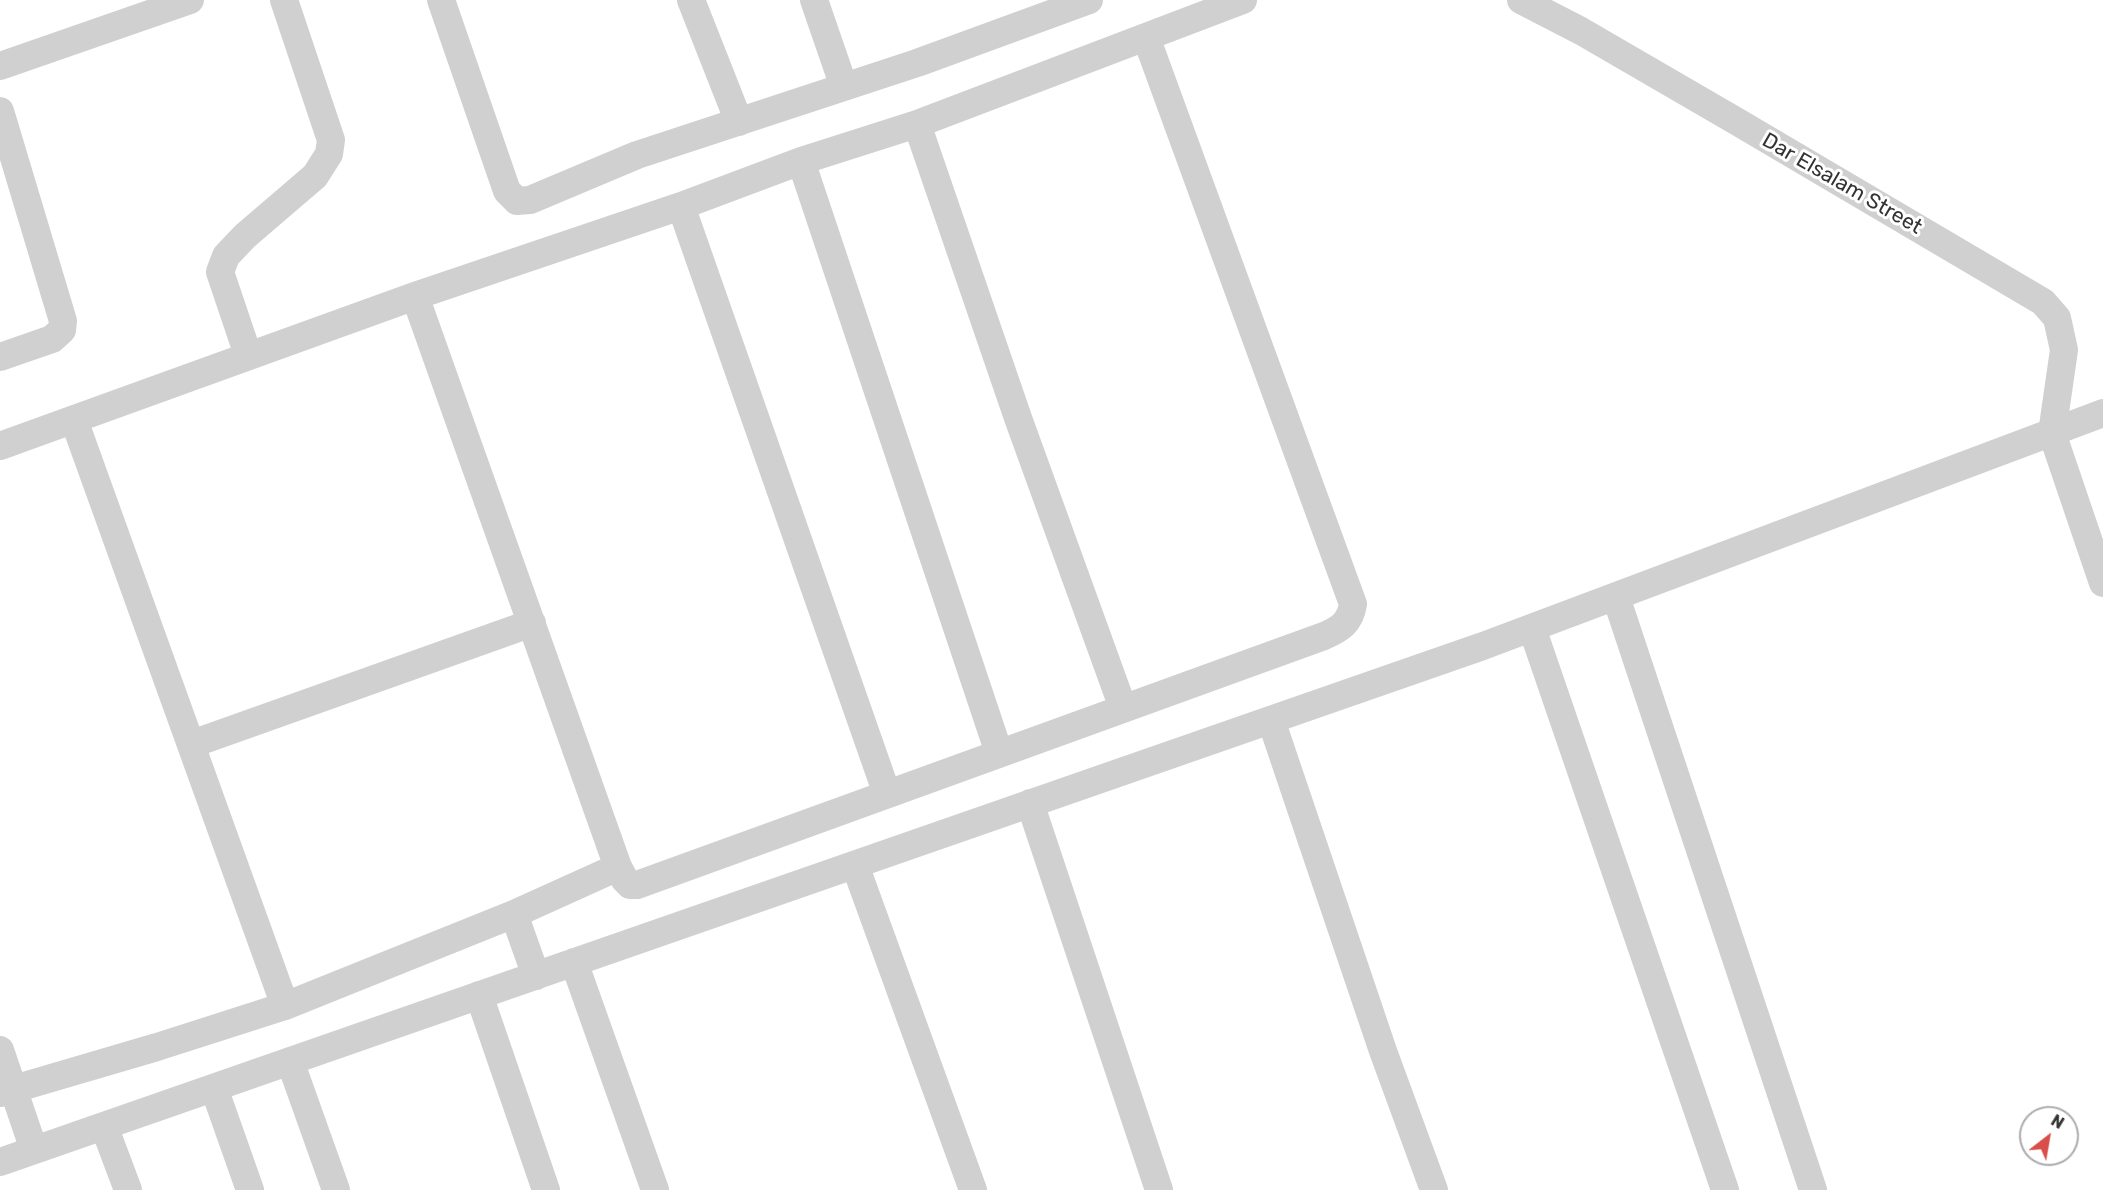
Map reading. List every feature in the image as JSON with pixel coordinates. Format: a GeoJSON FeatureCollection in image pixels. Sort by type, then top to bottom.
{"type":"FeatureCollection","features":[{"type":"Feature","properties":{"kind":"street"},"geometry":{"type":"LineString","coordinates":[[0,66],[190,0]]}},
{"type":"Feature","properties":{"kind":"street"},"geometry":{"type":"LineString","coordinates":[[248,355],[220,272],[226,256],[245,236],[315,176],[329,154],[331,140],[284,0]]}},
{"type":"Feature","properties":{"kind":"street"},"geometry":{"type":"LineString","coordinates":[[441,0],[507,191],[517,201],[530,200],[637,155],[917,63],[1076,2]]}},
{"type":"Feature","properties":{"kind":"street"},"geometry":{"type":"LineString","coordinates":[[691,0],[739,122]]}},
{"type":"Feature","properties":{"kind":"street"},"geometry":{"type":"LineString","coordinates":[[814,0],[844,87]]}},
{"type":"Feature","properties":{"kind":"street"},"geometry":{"type":"LineString","coordinates":[[0,446],[415,296],[681,206],[801,161],[917,124],[1243,0]]}},
{"type":"Feature","properties":{"kind":"street","name":"Dar Elsalam Street"},"geometry":{"type":"LineString","coordinates":[[1521,0],[1581,31],[2043,302],[2057,318],[2064,350],[2052,433]]}},
{"type":"Feature","properties":{"kind":"street"},"geometry":{"type":"LineString","coordinates":[[415,296],[618,867],[630,885],[637,885],[1324,636],[1341,628],[1351,616],[1353,604],[1146,37]]}},
{"type":"Feature","properties":{"kind":"street"},"geometry":{"type":"LineString","coordinates":[[0,111],[63,321],[62,330],[52,339],[0,357]]}},
{"type":"Feature","properties":{"kind":"street"},"geometry":{"type":"LineString","coordinates":[[917,124],[1018,418],[1123,708]]}},
{"type":"Feature","properties":{"kind":"street"},"geometry":{"type":"LineString","coordinates":[[801,161],[999,753]]}},
{"type":"Feature","properties":{"kind":"street"},"geometry":{"type":"LineString","coordinates":[[681,206],[887,794]]}},
{"type":"Feature","properties":{"kind":"street"},"geometry":{"type":"LineString","coordinates":[[0,1162],[1532,628],[2103,413]]}},
{"type":"Feature","properties":{"kind":"street"},"geometry":{"type":"LineString","coordinates":[[74,420],[285,1006]]}},
{"type":"Feature","properties":{"kind":"street"},"geometry":{"type":"LineString","coordinates":[[2052,433],[2103,584]]}},
{"type":"Feature","properties":{"kind":"street"},"geometry":{"type":"LineString","coordinates":[[1616,597],[1813,1190]]}},
{"type":"Feature","properties":{"kind":"street"},"geometry":{"type":"LineString","coordinates":[[192,744],[532,623]]}},
{"type":"Feature","properties":{"kind":"street"},"geometry":{"type":"LineString","coordinates":[[1532,628],[1725,1190]]}},
{"type":"Feature","properties":{"kind":"street"},"geometry":{"type":"LineString","coordinates":[[1271,720],[1383,1051],[1434,1190]]}},
{"type":"Feature","properties":{"kind":"street"},"geometry":{"type":"LineString","coordinates":[[1030,803],[1159,1190]]}},
{"type":"Feature","properties":{"kind":"street"},"geometry":{"type":"LineString","coordinates":[[855,865],[973,1190]]}},
{"type":"Feature","properties":{"kind":"street"},"geometry":{"type":"LineString","coordinates":[[7,1091],[285,1006],[514,914],[618,867]]}},
{"type":"Feature","properties":{"kind":"street"},"geometry":{"type":"LineString","coordinates":[[514,914],[536,976]]}},
{"type":"Feature","properties":{"kind":"street"},"geometry":{"type":"LineString","coordinates":[[574,963],[656,1190]]}},
{"type":"Feature","properties":{"kind":"street"},"geometry":{"type":"LineString","coordinates":[[479,995],[546,1190]]}},
{"type":"Feature","properties":{"kind":"street"},"geometry":{"type":"LineString","coordinates":[[0,1050],[7,1091],[34,1150]]}},
{"type":"Feature","properties":{"kind":"street"},"geometry":{"type":"LineString","coordinates":[[290,1061],[336,1190]]}},
{"type":"Feature","properties":{"kind":"street"},"geometry":{"type":"LineString","coordinates":[[214,1088],[250,1190]]}},
{"type":"Feature","properties":{"kind":"street"},"geometry":{"type":"LineString","coordinates":[[104,1126],[128,1190]]}}]}
